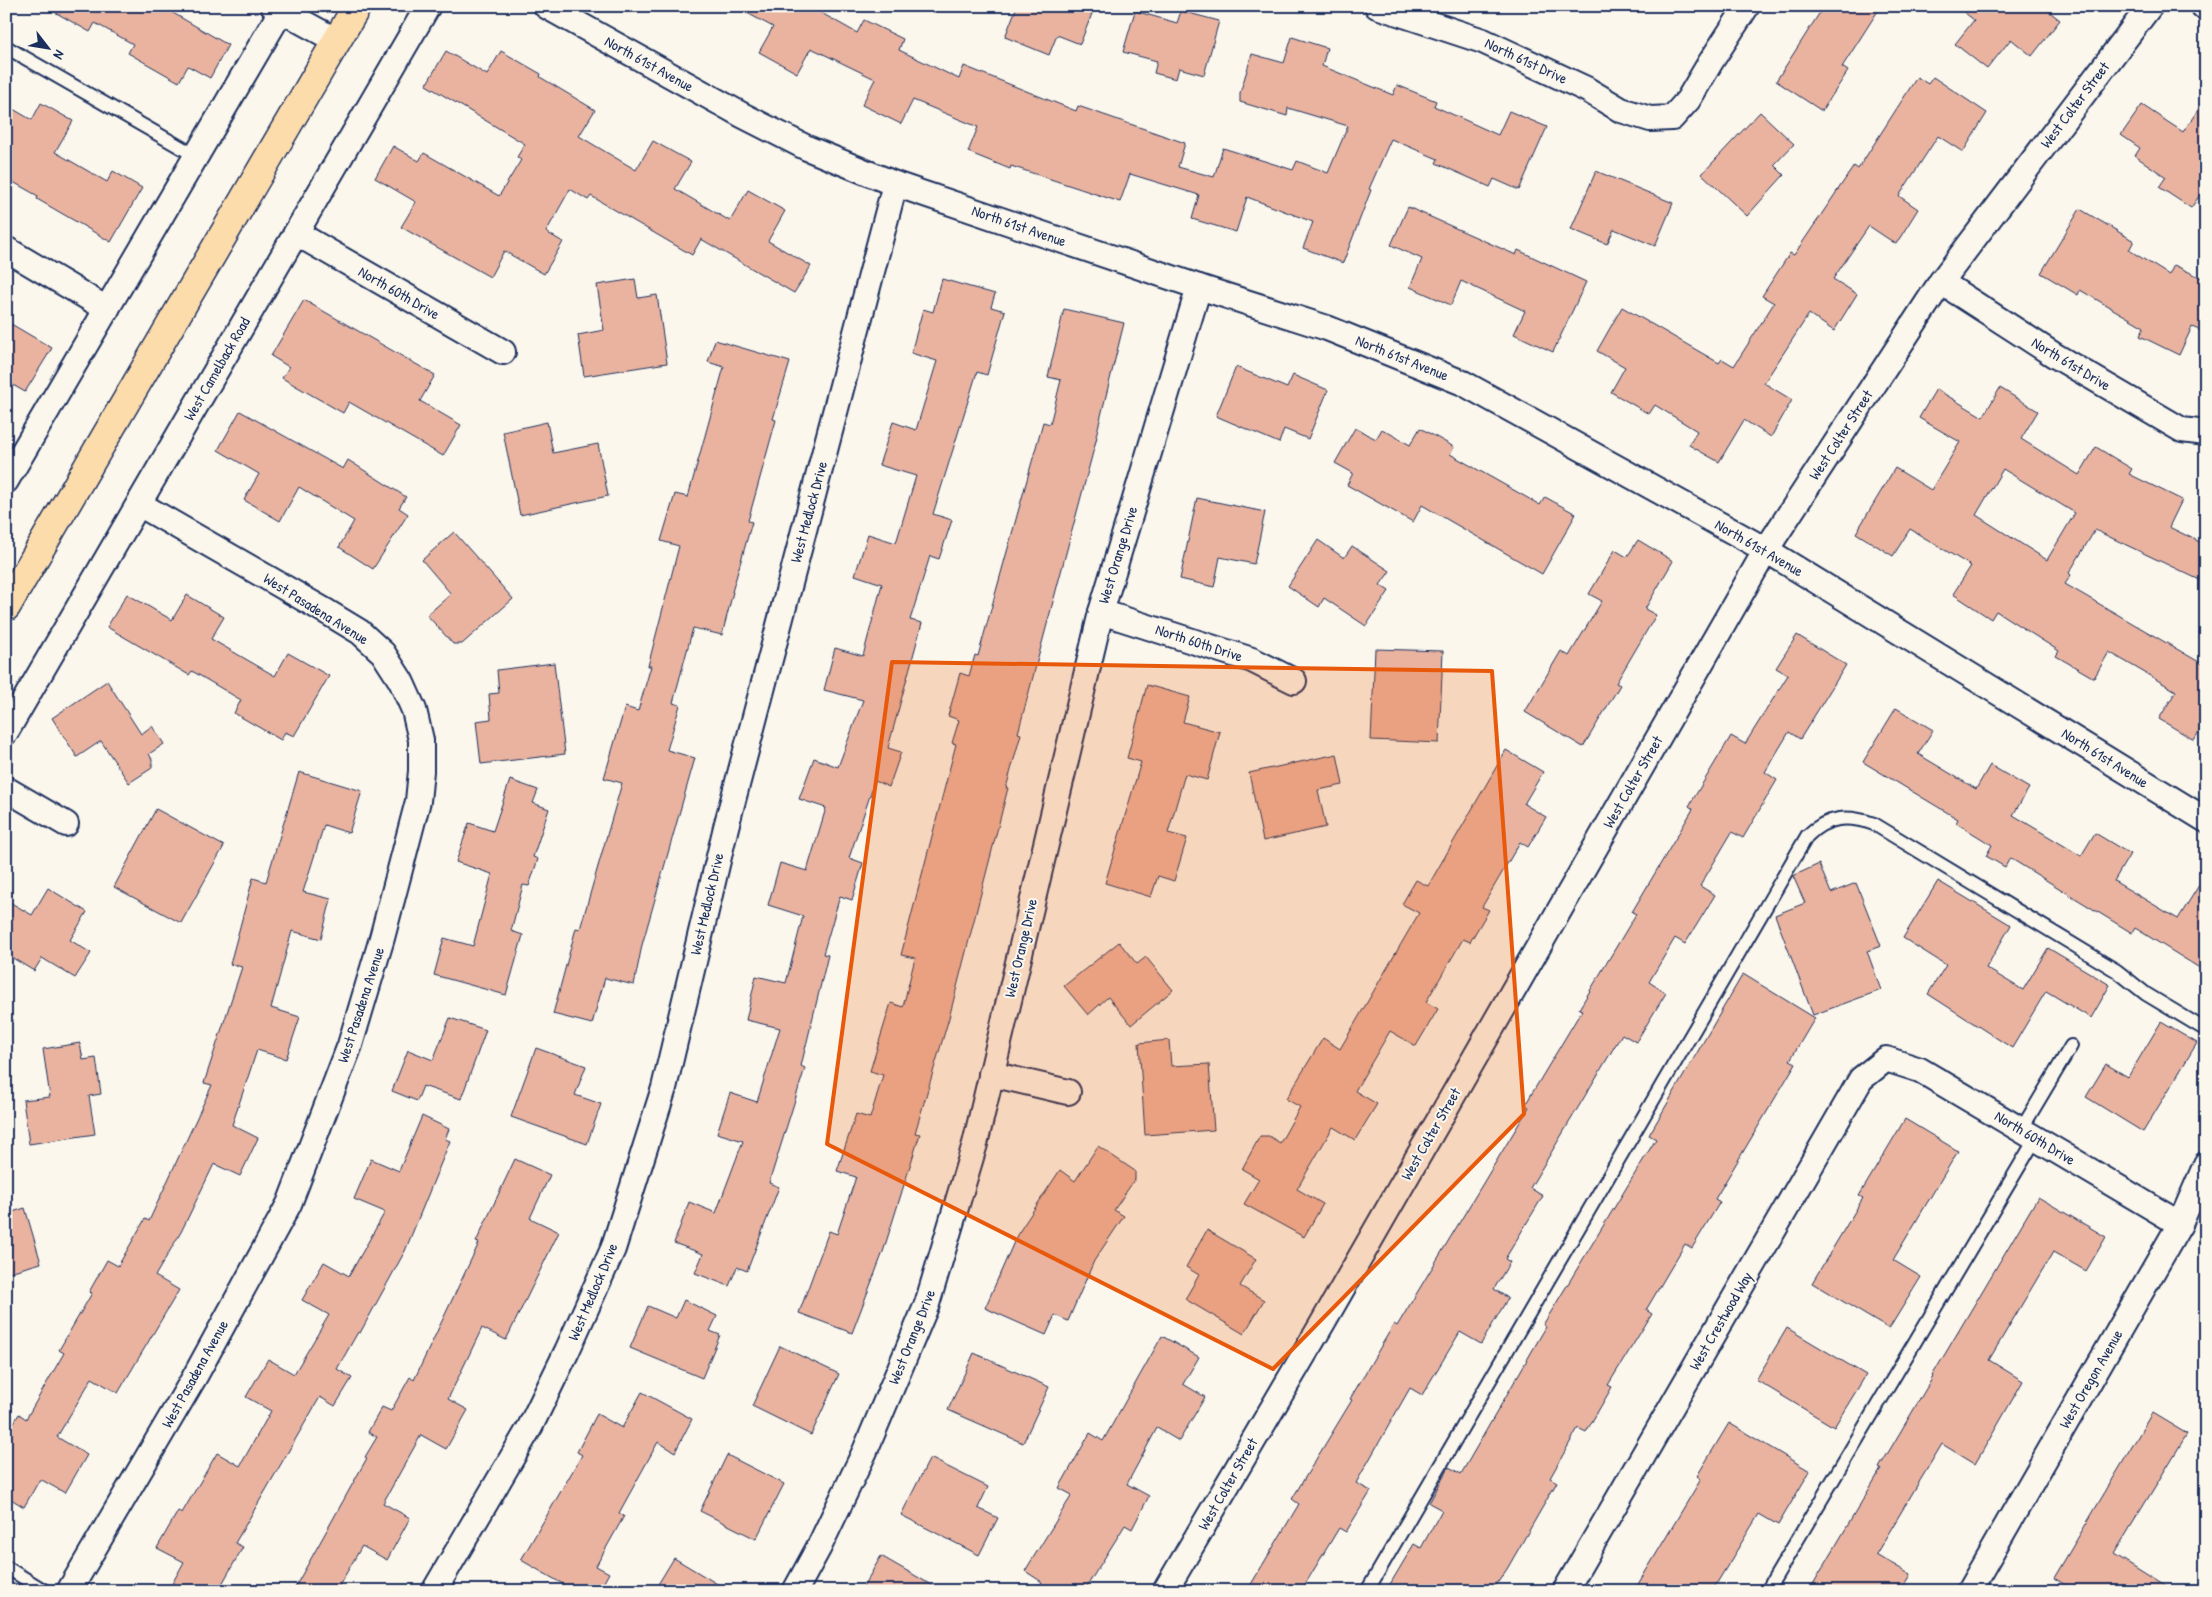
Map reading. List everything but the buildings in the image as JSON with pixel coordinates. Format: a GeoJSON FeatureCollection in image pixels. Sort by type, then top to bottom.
{"type":"FeatureCollection","features":[{"type":"Feature","properties":{"kind":"main road"},"geometry":{"type":"LineString","coordinates":[[6,608],[357,6]]}},
{"type":"Feature","properties":{"kind":"street","name":"West Camelback Road"},"geometry":{"type":"LineString","coordinates":[[6,732],[428,6]]}},
{"type":"Feature","properties":{"kind":"street","name":"North 61st Avenue"},"geometry":{"type":"LineString","coordinates":[[546,6],[742,115],[807,148],[895,184],[1199,287],[1327,328],[1463,383],[1766,550],[2206,820]]}},
{"type":"Feature","properties":{"kind":"street","name":"North 61st Drive"},"geometry":{"type":"LineString","coordinates":[[1377,6],[1483,41],[1586,89],[1621,110],[1650,119],[1672,118],[1688,100],[1747,6]]}},
{"type":"Feature","properties":{"kind":"street","name":"West Colter Street"},"geometry":{"type":"LineString","coordinates":[[1166,1591],[1327,1316],[1766,550],[1941,282],[2150,6]]}},
{"type":"Feature","properties":{"kind":"street"},"geometry":{"type":"LineString","coordinates":[[6,481],[13,455],[107,309],[279,8],[337,41]]}},
{"type":"Feature","properties":{"kind":"street","name":"West Medlock Drive"},"geometry":{"type":"LineString","coordinates":[[434,1591],[530,1427],[613,1249],[664,1088],[726,826],[895,184]]}},
{"type":"Feature","properties":{"kind":"street","name":"North 60th Drive"},"geometry":{"type":"LineString","coordinates":[[296,233],[502,352]]}},
{"type":"Feature","properties":{"kind":"street"},"geometry":{"type":"LineString","coordinates":[[6,249],[107,309]]}},
{"type":"Feature","properties":{"kind":"street","name":"North 61st Drive"},"geometry":{"type":"LineString","coordinates":[[1941,282],[2054,355],[2182,430],[2206,433]]}},
{"type":"Feature","properties":{"kind":"street","name":"West Orange Drive"},"geometry":{"type":"LineString","coordinates":[[795,1591],[819,1547],[864,1451],[927,1304],[975,1144],[1101,612],[1199,287]]}},
{"type":"Feature","properties":{"kind":"street","name":"West Pasadena Avenue"},"geometry":{"type":"LineString","coordinates":[[69,1591],[194,1378],[289,1204],[350,1045],[382,938],[418,801],[421,771],[421,740],[414,710],[401,681],[383,653],[360,632],[139,504]]}},
{"type":"Feature","properties":{"kind":"street","name":"North 60th Drive"},"geometry":{"type":"LineString","coordinates":[[1101,612],[1252,660],[1294,681]]}},
{"type":"Feature","properties":{"kind":"street"},"geometry":{"type":"LineString","coordinates":[[6,789],[66,824]]}},
{"type":"Feature","properties":{"kind":"street","name":"North 60th Drive"},"geometry":{"type":"LineString","coordinates":[[1886,1059],[1920,1070],[2180,1224]]}},
{"type":"Feature","properties":{"kind":"street","name":"West Crestwood Way"},"geometry":{"type":"LineString","coordinates":[[1565,1591],[1861,1079],[1886,1059]]}},
{"type":"Feature","properties":{"kind":"street"},"geometry":{"type":"LineString","coordinates":[[991,1074],[1068,1092]]}},
{"type":"Feature","properties":{"kind":"street","name":"West Oregon Avenue"},"geometry":{"type":"LineString","coordinates":[[1968,1591],[2180,1224],[2206,1164]]}},
{"type":"Feature","properties":{"kind":"lane"},"geometry":{"type":"LineString","coordinates":[[6,47],[196,156]]}},
{"type":"Feature","properties":{"kind":"lane"},"geometry":{"type":"LineString","coordinates":[[1367,1591],[1807,836],[1818,826],[1833,819],[1848,818],[1874,824],[2117,971],[2146,994],[2206,1030]]}},
{"type":"Feature","properties":{"kind":"lane"},"geometry":{"type":"LineString","coordinates":[[1768,1591],[2029,1134],[2071,1046]]}},
{"type":"Feature","properties":{"kind":"lane"},"geometry":{"type":"LineString","coordinates":[[6,1567],[45,1591]]}},
{"type":"Feature","properties":{"kind":"highlighted area"},"geometry":{"type":"Polygon","coordinates":[[[892,662],[1492,671],[1524,1114],[1273,1369],[827,1144],[892,662]]]}}]}
